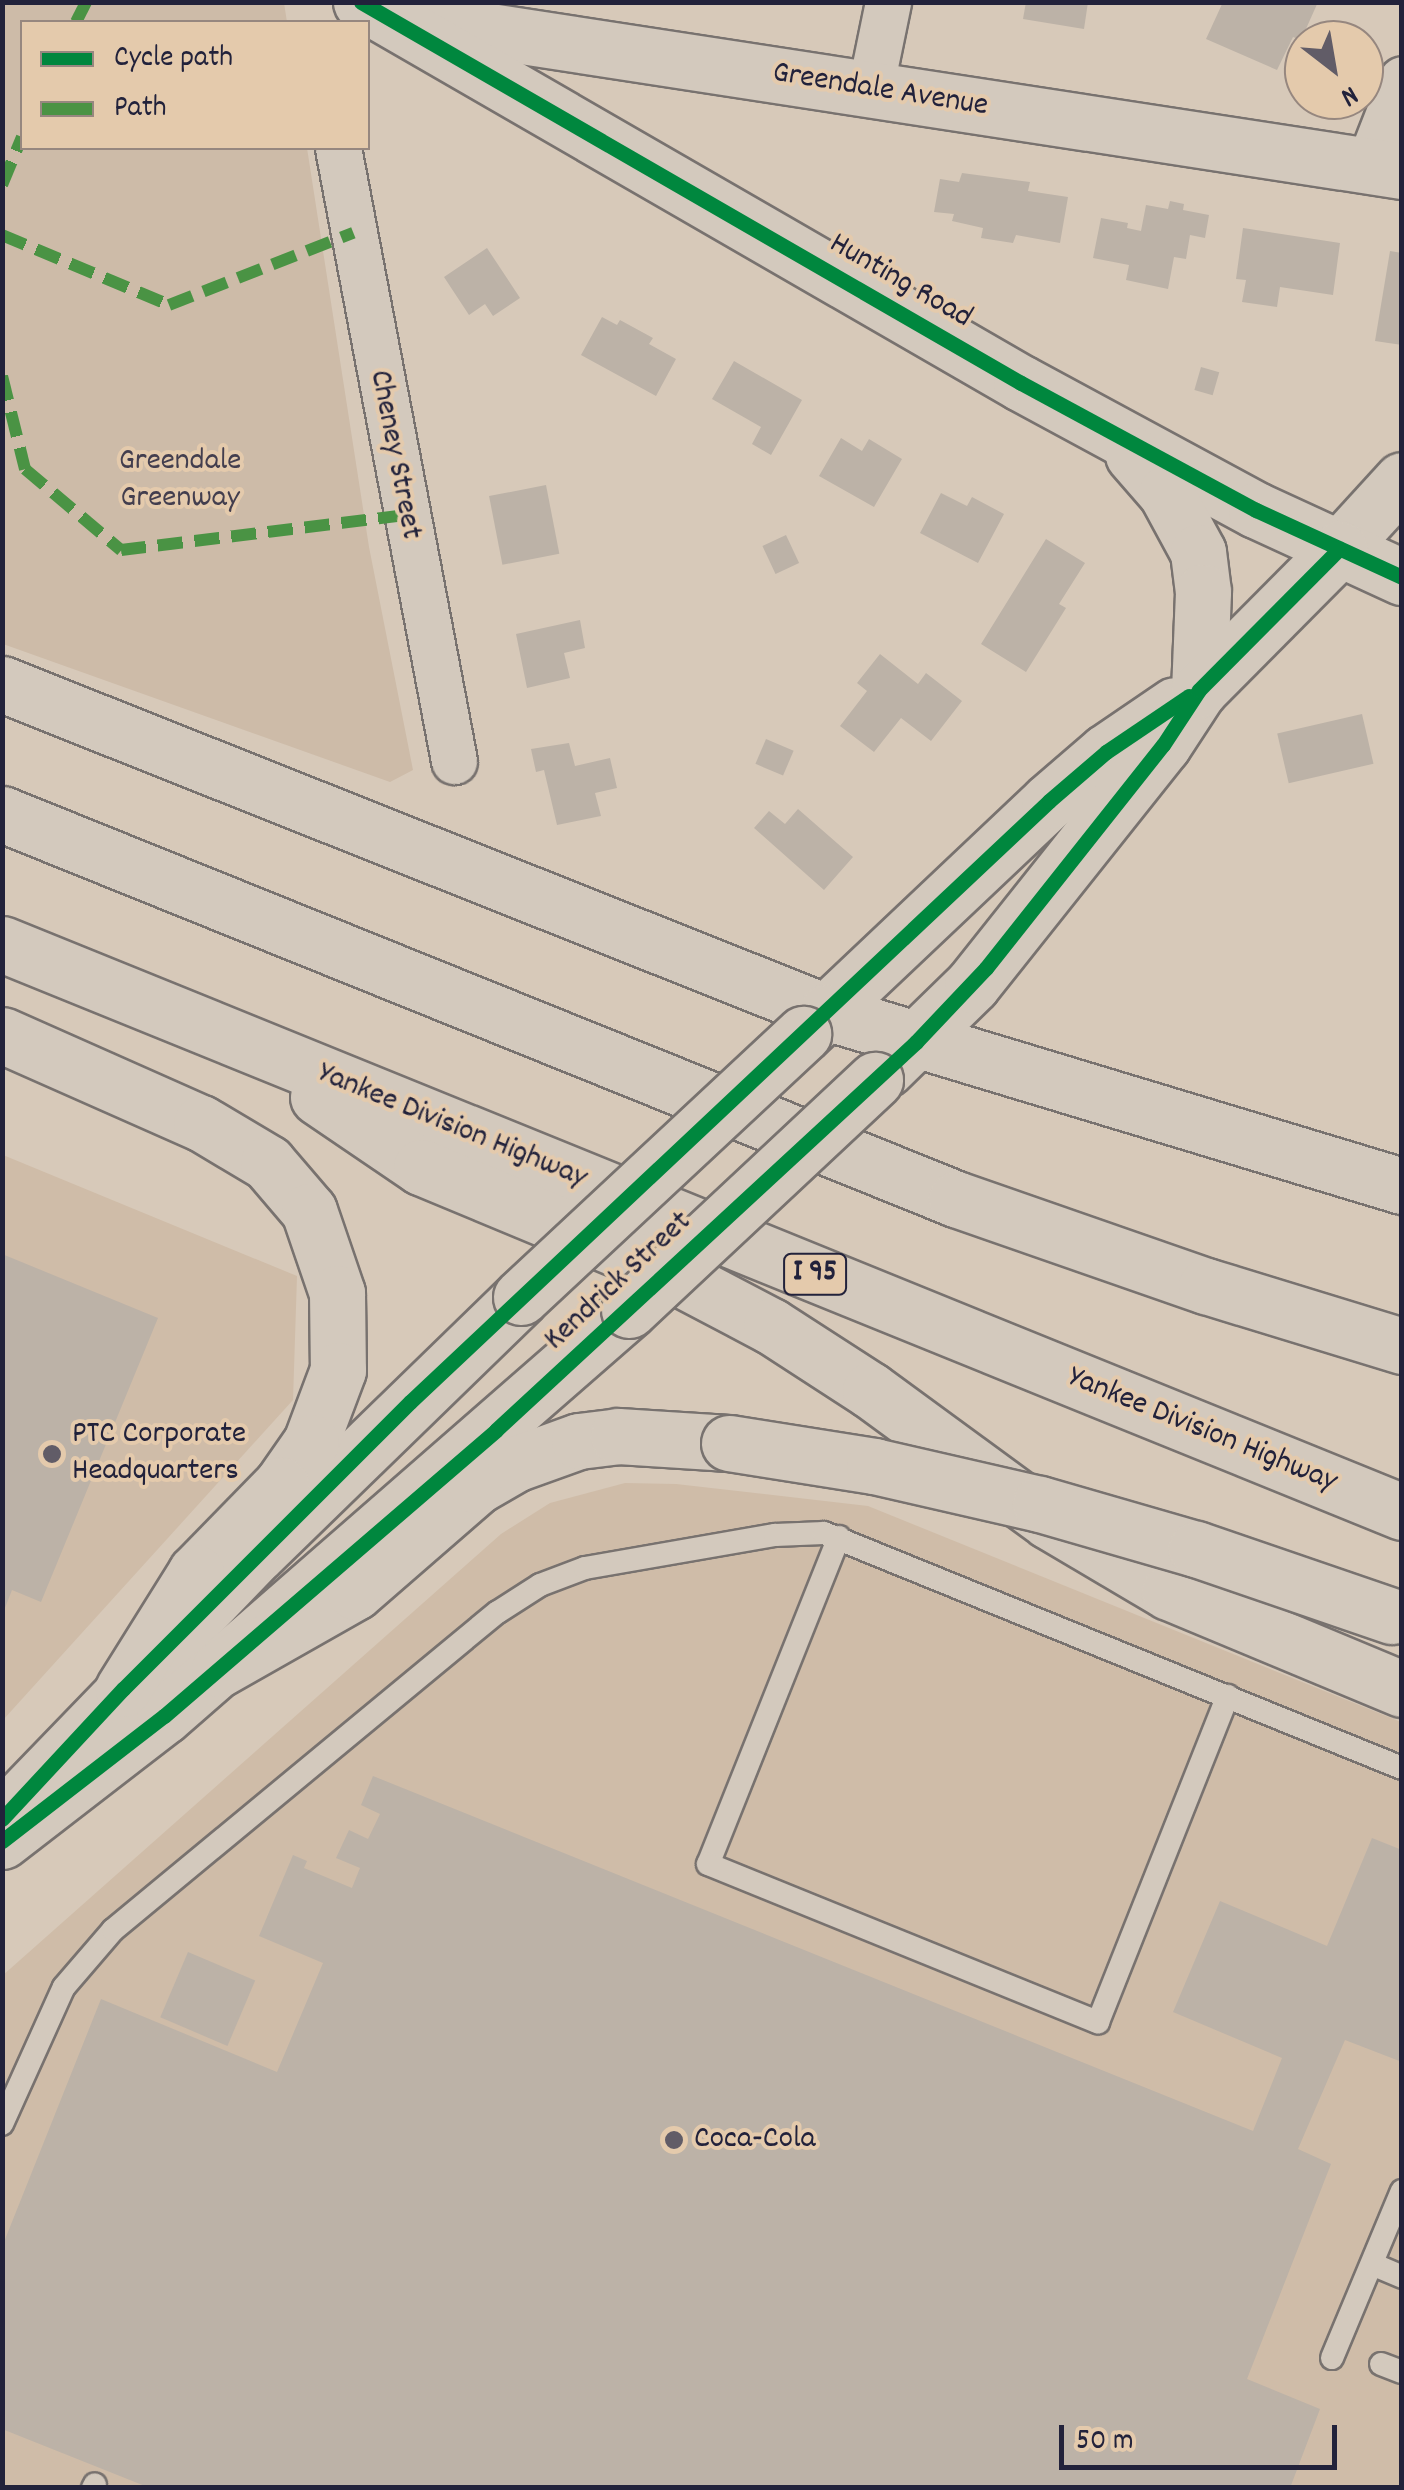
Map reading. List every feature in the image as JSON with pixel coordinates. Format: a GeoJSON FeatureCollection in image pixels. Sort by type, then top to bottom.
{"type":"FeatureCollection","features":[{"type":"Feature","properties":{"kind":"main road","name":"Greendale Avenue"},"geometry":{"type":"LineString","coordinates":[[361,10],[1385,168]]}},
{"type":"Feature","properties":{"kind":"main road","name":"Hunting Road"},"geometry":{"type":"LineString","coordinates":[[361,10],[1106,429],[1339,549],[1402,577]]}},
{"type":"Feature","properties":{"kind":"main road"},"geometry":{"type":"LineString","coordinates":[[1106,429],[1166,493],[1196,544],[1203,578],[1198,690]]}},
{"type":"Feature","properties":{"kind":"main road","name":"Kendrick Street"},"geometry":{"type":"LineString","coordinates":[[2,1818],[123,1689],[521,1297],[1074,778],[1198,690],[1402,480]]}},
{"type":"Feature","properties":{"kind":"main road"},"geometry":{"type":"LineString","coordinates":[[2,684],[815,1023],[916,1042],[1402,1186]]}},
{"type":"Feature","properties":{"kind":"main road","name":"Kendrick Street"},"geometry":{"type":"LineString","coordinates":[[2,1841],[108,1763],[629,1310],[916,1042],[994,959],[1162,745],[1198,690]]}},
{"type":"Feature","properties":{"kind":"main road"},"geometry":{"type":"LineString","coordinates":[[2,814],[893,1175],[1094,1249],[1402,1346]]}},
{"type":"Feature","properties":{"kind":"main road","name":"Yankee Division Highway"},"geometry":{"type":"LineString","coordinates":[[2,944],[1402,1512]]}},
{"type":"Feature","properties":{"kind":"main road"},"geometry":{"type":"LineString","coordinates":[[2,1036],[201,1123],[268,1163],[309,1211],[326,1249],[338,1293],[338,1370],[311,1442],[281,1485],[196,1572],[123,1689]]}},
{"type":"Feature","properties":{"kind":"main road"},"geometry":{"type":"LineString","coordinates":[[229,1036],[421,1167],[646,1261],[771,1326],[870,1390],[1049,1521],[1153,1583],[1402,1689]]}},
{"type":"Feature","properties":{"kind":"main road"},"geometry":{"type":"LineString","coordinates":[[1334,1326],[1402,1328]]}},
{"type":"Feature","properties":{"kind":"main road"},"geometry":{"type":"LineString","coordinates":[[218,1668],[355,1592],[468,1493],[514,1464],[579,1441],[618,1436],[729,1442],[874,1466],[1040,1504],[1196,1548],[1397,1617]]}},
{"type":"Feature","properties":{"kind":"street"},"geometry":{"type":"LineString","coordinates":[[870,90],[888,2]]}},
{"type":"Feature","properties":{"kind":"street"},"geometry":{"type":"LineString","coordinates":[[1385,168],[1402,79]]}},
{"type":"Feature","properties":{"kind":"street","name":"Cheney Street"},"geometry":{"type":"LineString","coordinates":[[338,150],[454,762]]}},
{"type":"Feature","properties":{"kind":"lane"},"geometry":{"type":"LineString","coordinates":[[2,2124],[64,1987],[94,1949],[517,1597],[585,1568],[792,1532],[839,1537],[1402,1768]]}},
{"type":"Feature","properties":{"kind":"lane"},"geometry":{"type":"LineString","coordinates":[[839,1537],[708,1864],[1098,2022],[1228,1696]]}},
{"type":"Feature","properties":{"kind":"lane"},"geometry":{"type":"LineString","coordinates":[[1332,2358],[1402,2191]]}},
{"type":"Feature","properties":{"kind":"lane"},"geometry":{"type":"LineString","coordinates":[[1372,2264],[1402,2276]]}},
{"type":"Feature","properties":{"kind":"shaded area"},"geometry":{"type":"Polygon","coordinates":[[[3,1155],[297,1276],[293,1400],[3,1720],[3,1155]]]}},
{"type":"Feature","properties":{"kind":"shaded area"},"geometry":{"type":"Polygon","coordinates":[[[625,1483],[676,1484],[868,1506],[1401,1722],[1401,2487],[3,2487],[2,1976],[501,1534],[550,1503],[625,1483]]]}},
{"type":"Feature","properties":{"kind":"green space","name":"Greendale Greenway"},"geometry":{"type":"Polygon","coordinates":[[[3,2],[284,3],[287,20],[20,20],[20,150],[307,150],[369,547],[413,770],[390,782],[3,644],[3,2]]]}},
{"type":"Feature","properties":{"kind":"building"},"geometry":{"type":"Polygon","coordinates":[[[1026,2],[1088,2],[1084,29],[1023,19],[1026,2]]]}},
{"type":"Feature","properties":{"kind":"building"},"geometry":{"type":"Polygon","coordinates":[[[1223,2],[1318,2],[1310,20],[1284,20],[1284,56],[1277,70],[1206,39],[1223,2]]]}},
{"type":"Feature","properties":{"kind":"building"},"geometry":{"type":"Polygon","coordinates":[[[962,173],[1030,182],[1028,191],[1068,197],[1060,243],[1016,235],[1013,243],[981,238],[983,228],[952,221],[954,214],[934,212],[940,179],[959,182],[962,173]]]}},
{"type":"Feature","properties":{"kind":"building"},"geometry":{"type":"Polygon","coordinates":[[[1170,201],[1184,204],[1183,210],[1209,215],[1205,238],[1190,235],[1186,259],[1174,257],[1168,289],[1126,280],[1129,265],[1093,258],[1101,218],[1128,223],[1127,228],[1141,231],[1146,205],[1168,209],[1170,201]]]}},
{"type":"Feature","properties":{"kind":"building"},"geometry":{"type":"Polygon","coordinates":[[[1243,228],[1340,243],[1333,295],[1280,287],[1277,307],[1242,302],[1246,280],[1236,279],[1243,228]]]}},
{"type":"Feature","properties":{"kind":"building"},"geometry":{"type":"Polygon","coordinates":[[[487,248],[520,298],[493,316],[485,304],[469,315],[444,277],[487,248]]]}},
{"type":"Feature","properties":{"kind":"building"},"geometry":{"type":"Polygon","coordinates":[[[1390,251],[1402,253],[1402,345],[1375,341],[1390,251]]]}},
{"type":"Feature","properties":{"kind":"building"},"geometry":{"type":"Polygon","coordinates":[[[602,317],[617,325],[620,320],[653,338],[649,344],[676,359],[656,396],[581,355],[602,317]]]}},
{"type":"Feature","properties":{"kind":"building"},"geometry":{"type":"Polygon","coordinates":[[[734,361],[802,400],[771,455],[752,444],[761,427],[712,399],[734,361]]]}},
{"type":"Feature","properties":{"kind":"building"},"geometry":{"type":"Polygon","coordinates":[[[1201,367],[1219,372],[1213,395],[1194,390],[1201,367]]]}},
{"type":"Feature","properties":{"kind":"building"},"geometry":{"type":"Polygon","coordinates":[[[841,438],[862,451],[869,439],[902,459],[874,507],[819,476],[841,438]]]}},
{"type":"Feature","properties":{"kind":"building"},"geometry":{"type":"Polygon","coordinates":[[[546,485],[559,554],[502,565],[489,496],[546,485]]]}},
{"type":"Feature","properties":{"kind":"building"},"geometry":{"type":"Polygon","coordinates":[[[941,493],[967,506],[972,497],[1004,514],[978,563],[920,533],[941,493]]]}},
{"type":"Feature","properties":{"kind":"building"},"geometry":{"type":"Polygon","coordinates":[[[786,535],[799,563],[776,574],[762,546],[786,535]]]}},
{"type":"Feature","properties":{"kind":"building"},"geometry":{"type":"Polygon","coordinates":[[[1046,539],[1085,563],[1059,604],[1066,608],[1026,672],[981,644],[1046,539]]]}},
{"type":"Feature","properties":{"kind":"building"},"geometry":{"type":"Polygon","coordinates":[[[580,620],[585,648],[564,653],[570,678],[527,688],[516,634],[580,620]]]}},
{"type":"Feature","properties":{"kind":"building"},"geometry":{"type":"Polygon","coordinates":[[[880,654],[918,684],[926,673],[962,701],[931,741],[901,718],[874,752],[840,726],[867,691],[857,683],[880,654]]]}},
{"type":"Feature","properties":{"kind":"building"},"geometry":{"type":"Polygon","coordinates":[[[1362,714],[1373,764],[1289,783],[1277,734],[1362,714]]]}},
{"type":"Feature","properties":{"kind":"building"},"geometry":{"type":"Polygon","coordinates":[[[766,739],[794,751],[783,776],[755,764],[766,739]]]}},
{"type":"Feature","properties":{"kind":"building"},"geometry":{"type":"Polygon","coordinates":[[[569,743],[575,766],[610,758],[617,788],[595,793],[601,816],[557,825],[544,770],[536,772],[531,749],[569,743]]]}},
{"type":"Feature","properties":{"kind":"building"},"geometry":{"type":"Polygon","coordinates":[[[798,809],[853,857],[824,890],[754,828],[769,811],[785,824],[798,809]]]}},
{"type":"Feature","properties":{"kind":"building","name":"PTC Corporate Headquarters"},"geometry":{"type":"Polygon","coordinates":[[[2,1254],[158,1318],[41,1602],[12,1590],[3,1613],[2,1254]]]}},
{"type":"Feature","properties":{"kind":"building","name":"Coca-Cola"},"geometry":{"type":"Polygon","coordinates":[[[373,1776],[1253,2131],[1282,2058],[1173,2012],[1220,1901],[1327,1946],[1372,1838],[1402,1850],[1402,2062],[1345,2040],[1298,2149],[1331,2164],[1247,2379],[1320,2409],[1290,2488],[150,2488],[2,2429],[2,2247],[101,1999],[277,2072],[323,1963],[259,1936],[293,1855],[307,1861],[304,1868],[352,1888],[360,1868],[336,1858],[349,1830],[368,1839],[380,1814],[361,1805],[373,1776]]]}},
{"type":"Feature","properties":{"kind":"building"},"geometry":{"type":"Polygon","coordinates":[[[188,1952],[255,1981],[227,2046],[160,2017],[188,1952]]]}},
{"type":"Feature","properties":{"kind":"marked path"},"geometry":{"type":"LineString","coordinates":[[77,20],[86,2]]}},
{"type":"Feature","properties":{"kind":"marked path"},"geometry":{"type":"LineString","coordinates":[[2,185],[20,142]]}},
{"type":"Feature","properties":{"kind":"marked path"},"geometry":{"type":"LineString","coordinates":[[2,235],[169,305],[353,233]]}},
{"type":"Feature","properties":{"kind":"marked path"},"geometry":{"type":"LineString","coordinates":[[2,376],[25,469],[121,550],[405,515]]}},
{"type":"Feature","properties":{"kind":"cycle path"},"geometry":{"type":"LineString","coordinates":[[361,2],[1021,383],[1256,510],[1402,577]]}},
{"type":"Feature","properties":{"kind":"cycle path"},"geometry":{"type":"LineString","coordinates":[[2,1841],[164,1716],[496,1430],[916,1042],[986,968],[1163,745],[1199,690],[1339,549]]}},
{"type":"Feature","properties":{"kind":"cycle path"},"geometry":{"type":"LineString","coordinates":[[2,1819],[123,1689],[410,1402],[1049,801],[1106,752],[1189,696]]}},
{"type":"Feature","properties":{"kind":"place","name":"PTC Corporate Headquarters"},"geometry":{"type":"Point","coordinates":[52,1454]}},
{"type":"Feature","properties":{"kind":"place","name":"Coca-Cola"},"geometry":{"type":"Point","coordinates":[674,2140]}}]}
